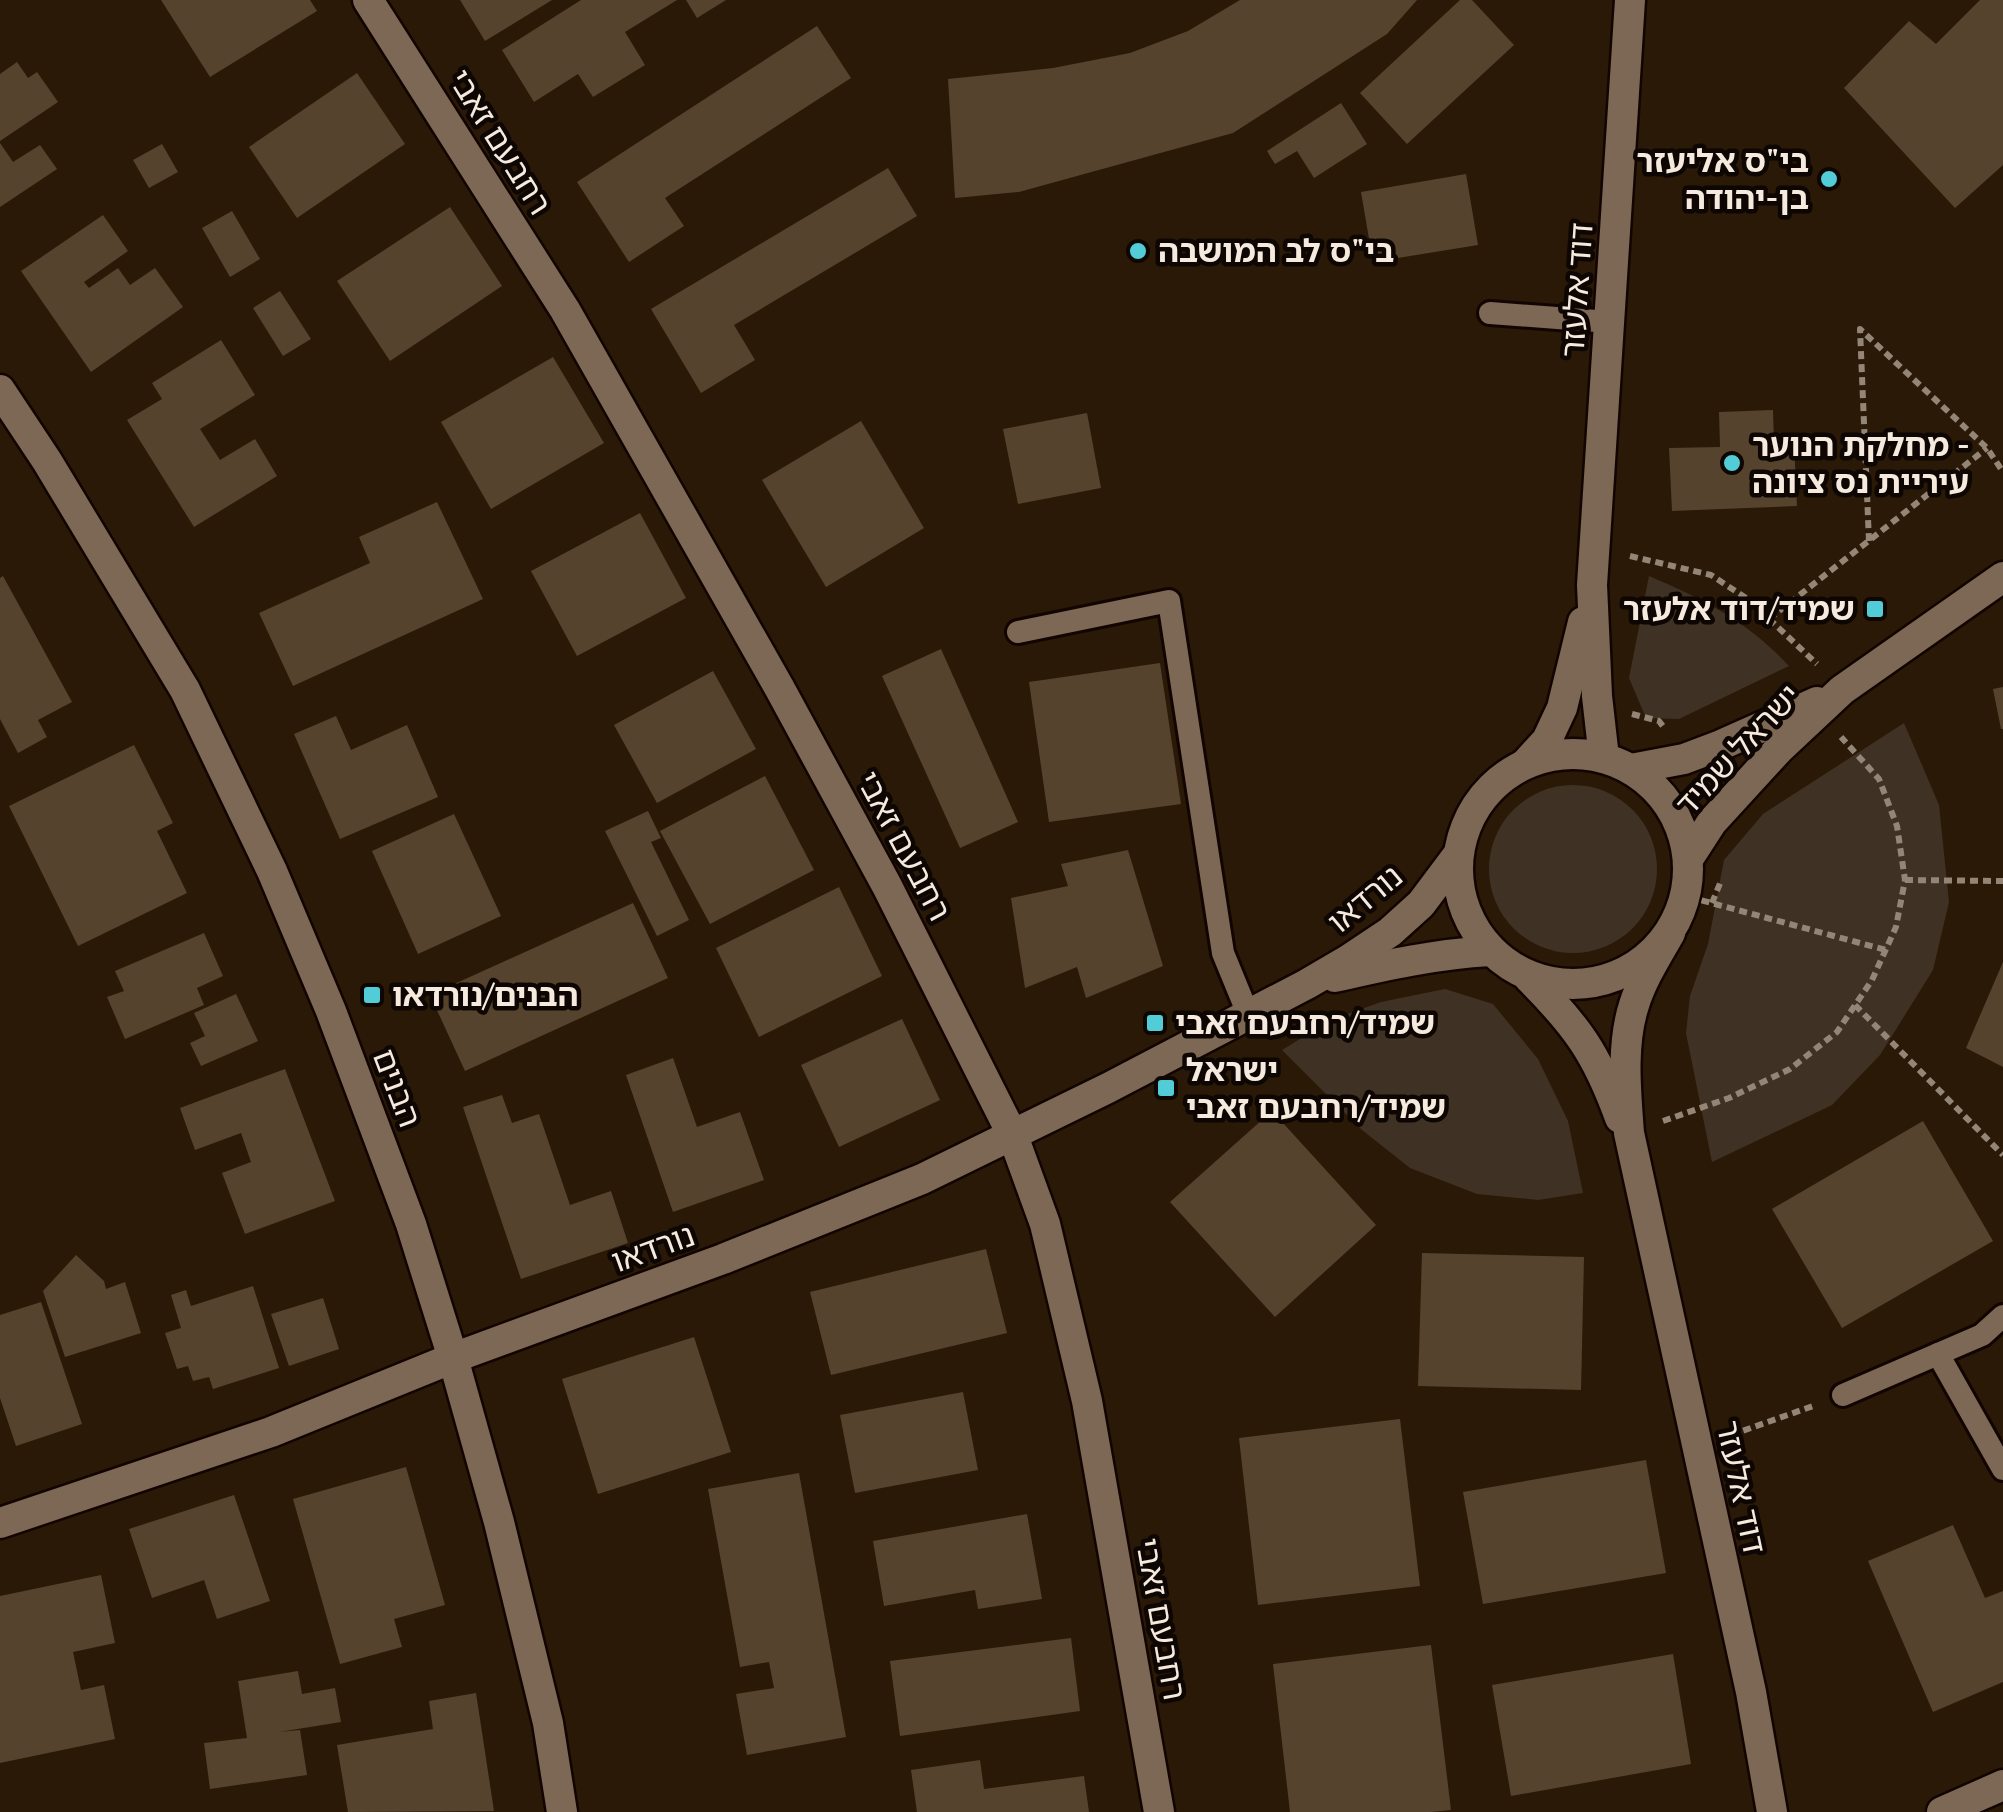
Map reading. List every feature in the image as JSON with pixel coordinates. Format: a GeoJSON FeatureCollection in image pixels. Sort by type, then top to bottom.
{"type":"FeatureCollection","features":[{"type":"Feature","properties":{"kind":"street","name":"רחבעם זאבי"},"geometry":{"type":"LineString","coordinates":[[368,0],[565,310],[887,886],[1013,1136],[1045,1224],[1087,1401],[1159,1812]]}},
{"type":"Feature","properties":{"kind":"street","name":"דוד אלעזר"},"geometry":{"type":"LineString","coordinates":[[1618,763],[1596,696],[1592,585],[1630,0]]}},
{"type":"Feature","properties":{"kind":"street","name":"הבנים"},"geometry":{"type":"LineString","coordinates":[[0,390],[185,690],[272,870],[331,1011],[411,1224],[453,1358],[500,1522],[548,1723],[562,1812]]}},
{"type":"Feature","properties":{"kind":"street","name":"ישראל שמיד"},"geometry":{"type":"LineString","coordinates":[[1688,860],[1712,822],[1779,749],[1842,690],[2003,577]]}},
{"type":"Feature","properties":{"kind":"street","name":"דוד אלעזר"},"geometry":{"type":"LineString","coordinates":[[1526,764],[1547,740],[1562,708],[1592,585]]}},
{"type":"Feature","properties":{"kind":"street","name":"ישראל שמיד"},"geometry":{"type":"LineString","coordinates":[[1618,763],[1684,759],[1842,690]]}},
{"type":"Feature","properties":{"kind":"street"},"geometry":{"type":"LineString","coordinates":[[1564,754],[1618,763],[1660,793],[1680,824],[1688,860],[1686,896],[1670,933],[1648,956],[1622,974],[1590,983],[1559,984],[1527,976],[1490,950],[1470,923],[1458,891],[1458,856],[1469,818],[1493,786],[1526,764],[1564,754]]}},
{"type":"Feature","properties":{"kind":"street","name":"נורדאו"},"geometry":{"type":"LineString","coordinates":[[0,1523],[271,1432],[453,1358],[723,1259],[922,1179],[1308,984],[1390,932],[1421,904],[1458,856]]}},
{"type":"Feature","properties":{"kind":"street","name":"דוד אלעזר"},"geometry":{"type":"LineString","coordinates":[[1670,933],[1632,1008],[1626,1048],[1629,1133],[1750,1692],[1772,1812]]}},
{"type":"Feature","properties":{"kind":"street","name":"נורדאו"},"geometry":{"type":"LineString","coordinates":[[1308,984],[1376,967],[1490,950]]}},
{"type":"Feature","properties":{"kind":"street","name":"דוד אלעזר"},"geometry":{"type":"LineString","coordinates":[[1527,976],[1562,1010],[1595,1057],[1638,1178]]}},
{"type":"Feature","properties":{"kind":"street"},"geometry":{"type":"LineString","coordinates":[[1942,1812],[2003,1786]]}},
{"type":"Feature","properties":{"kind":"lane"},"geometry":{"type":"LineString","coordinates":[[1490,313],[1610,322]]}},
{"type":"Feature","properties":{"kind":"lane"},"geometry":{"type":"LineString","coordinates":[[1018,632],[1170,601],[1223,953],[1248,1014]]}},
{"type":"Feature","properties":{"kind":"lane"},"geometry":{"type":"LineString","coordinates":[[1842,1396],[1982,1335],[2003,1316]]}},
{"type":"Feature","properties":{"kind":"lane"},"geometry":{"type":"LineString","coordinates":[[1938,1354],[2003,1470]]}},
{"type":"Feature","properties":{"kind":"path"},"geometry":{"type":"LineString","coordinates":[[1869,541],[1860,330],[1987,448],[2003,472]]}},
{"type":"Feature","properties":{"kind":"path"},"geometry":{"type":"LineString","coordinates":[[1769,619],[1987,448]]}},
{"type":"Feature","properties":{"kind":"path"},"geometry":{"type":"LineString","coordinates":[[1594,547],[1711,575],[1749,600],[1842,690]]}},
{"type":"Feature","properties":{"kind":"path"},"geometry":{"type":"LineString","coordinates":[[1629,1133],[1729,1098],[1790,1069],[1837,1032],[1872,980],[1886,950],[1896,927],[1905,880],[1897,826],[1880,779],[1818,712]]}},
{"type":"Feature","properties":{"kind":"path"},"geometry":{"type":"LineString","coordinates":[[1905,880],[2003,881]]}},
{"type":"Feature","properties":{"kind":"path"},"geometry":{"type":"LineString","coordinates":[[1686,896],[1886,950]]}},
{"type":"Feature","properties":{"kind":"path"},"geometry":{"type":"LineString","coordinates":[[1855,1005],[2003,1155]]}},
{"type":"Feature","properties":{"kind":"path"},"geometry":{"type":"LineString","coordinates":[[1696,1447],[1842,1396]]}},
{"type":"Feature","properties":{"kind":"shaded area"},"geometry":{"type":"Polygon","coordinates":[[[1649,576],[1724,613],[1757,636],[1789,666],[1679,719],[1646,718],[1629,678],[1649,576]]]}},
{"type":"Feature","properties":{"kind":"shaded area"},"geometry":{"type":"Polygon","coordinates":[[[1904,723],[1939,805],[1949,902],[1933,970],[1880,1055],[1832,1105],[1712,1162],[1686,1033],[1690,996],[1708,944],[1724,860],[1763,814],[1904,723]]]}},
{"type":"Feature","properties":{"kind":"shaded area"},"geometry":{"type":"Polygon","coordinates":[[[1573,785],[1605,792],[1632,810],[1650,837],[1657,869],[1650,901],[1632,928],[1605,946],[1573,953],[1541,946],[1514,928],[1496,901],[1489,869],[1496,837],[1514,810],[1541,792],[1573,785]]]}},
{"type":"Feature","properties":{"kind":"shaded area"},"geometry":{"type":"Polygon","coordinates":[[[1445,989],[1493,1004],[1538,1059],[1568,1121],[1583,1193],[1538,1200],[1477,1194],[1410,1168],[1362,1130],[1282,1050],[1331,1020],[1381,1002],[1445,989]]]}},
{"type":"Feature","properties":{"kind":"building"},"geometry":{"type":"Polygon","coordinates":[[[161,0],[310,0],[317,11],[210,77],[161,0]]]}},
{"type":"Feature","properties":{"kind":"building"},"geometry":{"type":"Polygon","coordinates":[[[460,0],[552,0],[485,41],[460,0]]]}},
{"type":"Feature","properties":{"kind":"building"},"geometry":{"type":"Polygon","coordinates":[[[581,0],[677,0],[625,32],[645,65],[593,97],[578,74],[534,102],[502,50],[581,0]]]}},
{"type":"Feature","properties":{"kind":"building"},"geometry":{"type":"Polygon","coordinates":[[[686,0],[726,0],[697,18],[686,0]]]}},
{"type":"Feature","properties":{"kind":"building"},"geometry":{"type":"Polygon","coordinates":[[[1240,0],[1417,0],[1387,34],[1233,133],[1019,192],[955,198],[948,79],[1053,68],[1130,53],[1188,31],[1240,0]]]}},
{"type":"Feature","properties":{"kind":"building"},"geometry":{"type":"Polygon","coordinates":[[[1460,0],[1472,0],[1514,45],[1407,144],[1360,93],[1460,0]]]}},
{"type":"Feature","properties":{"kind":"building"},"geometry":{"type":"Polygon","coordinates":[[[1980,0],[2003,0],[2003,165],[1955,208],[1844,88],[1909,21],[1936,44],[1980,0]]]}},
{"type":"Feature","properties":{"kind":"building"},"geometry":{"type":"Polygon","coordinates":[[[817,26],[851,78],[665,198],[684,226],[629,262],[577,182],[817,26]]]}},
{"type":"Feature","properties":{"kind":"building"},"geometry":{"type":"Polygon","coordinates":[[[17,62],[28,78],[37,72],[58,102],[0,141],[0,74],[17,62]]]}},
{"type":"Feature","properties":{"kind":"building"},"geometry":{"type":"Polygon","coordinates":[[[357,73],[405,144],[297,218],[249,147],[357,73]]]}},
{"type":"Feature","properties":{"kind":"building"},"geometry":{"type":"Polygon","coordinates":[[[1341,103],[1367,144],[1314,178],[1297,151],[1275,164],[1267,151],[1341,103]]]}},
{"type":"Feature","properties":{"kind":"building"},"geometry":{"type":"Polygon","coordinates":[[[0,143],[13,162],[40,145],[57,169],[0,207],[0,143]]]}},
{"type":"Feature","properties":{"kind":"building"},"geometry":{"type":"Polygon","coordinates":[[[162,144],[178,172],[149,188],[133,160],[162,144]]]}},
{"type":"Feature","properties":{"kind":"building"},"geometry":{"type":"Polygon","coordinates":[[[888,168],[917,216],[734,325],[755,360],[701,393],[651,309],[888,168]]]}},
{"type":"Feature","properties":{"kind":"building"},"geometry":{"type":"Polygon","coordinates":[[[1466,174],[1478,245],[1373,262],[1361,192],[1466,174]]]}},
{"type":"Feature","properties":{"kind":"building"},"geometry":{"type":"Polygon","coordinates":[[[450,207],[502,286],[390,361],[337,281],[450,207]]]}},
{"type":"Feature","properties":{"kind":"building"},"geometry":{"type":"Polygon","coordinates":[[[232,211],[260,259],[230,277],[202,228],[232,211]]]}},
{"type":"Feature","properties":{"kind":"building"},"geometry":{"type":"Polygon","coordinates":[[[103,215],[128,251],[84,282],[89,288],[118,268],[130,285],[155,268],[183,307],[91,372],[21,271],[103,215]]]}},
{"type":"Feature","properties":{"kind":"building"},"geometry":{"type":"Polygon","coordinates":[[[280,291],[311,339],[283,356],[253,308],[280,291]]]}},
{"type":"Feature","properties":{"kind":"building"},"geometry":{"type":"Polygon","coordinates":[[[221,340],[255,395],[200,429],[220,460],[255,439],[277,476],[194,527],[127,420],[162,399],[152,383],[221,340]]]}},
{"type":"Feature","properties":{"kind":"building"},"geometry":{"type":"Polygon","coordinates":[[[553,357],[604,443],[491,509],[441,422],[553,357]]]}},
{"type":"Feature","properties":{"kind":"building","name":"מחלקת הנוער - עיריית נס ציונה"},"geometry":{"type":"Polygon","coordinates":[[[1773,410],[1774,443],[1794,443],[1797,506],[1672,511],[1669,448],[1720,447],[1719,412],[1773,410]]]}},
{"type":"Feature","properties":{"kind":"building"},"geometry":{"type":"Polygon","coordinates":[[[1087,413],[1101,488],[1018,504],[1003,429],[1087,413]]]}},
{"type":"Feature","properties":{"kind":"building"},"geometry":{"type":"Polygon","coordinates":[[[861,421],[924,528],[826,587],[762,480],[861,421]]]}},
{"type":"Feature","properties":{"kind":"building"},"geometry":{"type":"Polygon","coordinates":[[[437,502],[483,599],[293,686],[259,613],[370,563],[359,537],[437,502]]]}},
{"type":"Feature","properties":{"kind":"building"},"geometry":{"type":"Polygon","coordinates":[[[640,513],[686,598],[577,656],[531,571],[640,513]]]}},
{"type":"Feature","properties":{"kind":"building"},"geometry":{"type":"Polygon","coordinates":[[[3,576],[72,702],[38,720],[47,737],[18,753],[0,719],[3,576]]]}},
{"type":"Feature","properties":{"kind":"building"},"geometry":{"type":"Polygon","coordinates":[[[941,649],[1018,822],[960,848],[882,676],[941,649]]]}},
{"type":"Feature","properties":{"kind":"building"},"geometry":{"type":"Polygon","coordinates":[[[1160,663],[1181,804],[1049,822],[1029,682],[1160,663]]]}},
{"type":"Feature","properties":{"kind":"building"},"geometry":{"type":"Polygon","coordinates":[[[713,671],[756,749],[657,803],[614,725],[713,671]]]}},
{"type":"Feature","properties":{"kind":"building"},"geometry":{"type":"Polygon","coordinates":[[[2003,687],[2003,729],[2001,729],[1993,689],[2003,687]]]}},
{"type":"Feature","properties":{"kind":"building"},"geometry":{"type":"Polygon","coordinates":[[[336,716],[351,750],[407,725],[438,797],[340,839],[294,734],[336,716]]]}},
{"type":"Feature","properties":{"kind":"building"},"geometry":{"type":"Polygon","coordinates":[[[134,745],[173,823],[157,831],[187,893],[78,946],[9,806],[134,745]]]}},
{"type":"Feature","properties":{"kind":"building"},"geometry":{"type":"Polygon","coordinates":[[[765,776],[814,870],[710,924],[660,831],[765,776]]]}},
{"type":"Feature","properties":{"kind":"building"},"geometry":{"type":"Polygon","coordinates":[[[648,811],[661,838],[651,842],[689,920],[657,936],[605,831],[648,811]]]}},
{"type":"Feature","properties":{"kind":"building"},"geometry":{"type":"Polygon","coordinates":[[[454,814],[501,916],[418,954],[372,851],[454,814]]]}},
{"type":"Feature","properties":{"kind":"building"},"geometry":{"type":"Polygon","coordinates":[[[1128,850],[1163,966],[1086,998],[1077,967],[1025,988],[1011,898],[1068,886],[1061,864],[1128,850]]]}},
{"type":"Feature","properties":{"kind":"building"},"geometry":{"type":"Polygon","coordinates":[[[839,887],[882,976],[759,1037],[716,948],[839,887]]]}},
{"type":"Feature","properties":{"kind":"building"},"geometry":{"type":"Polygon","coordinates":[[[633,903],[668,978],[465,1071],[430,995],[633,903]]]}},
{"type":"Feature","properties":{"kind":"building"},"geometry":{"type":"Polygon","coordinates":[[[204,933],[223,976],[197,988],[204,1005],[125,1039],[107,997],[124,991],[115,971],[204,933]]]}},
{"type":"Feature","properties":{"kind":"building"},"geometry":{"type":"Polygon","coordinates":[[[2003,962],[2003,1067],[1966,1048],[2003,962]]]}},
{"type":"Feature","properties":{"kind":"building"},"geometry":{"type":"Polygon","coordinates":[[[236,994],[258,1041],[201,1066],[190,1043],[205,1036],[194,1013],[236,994]]]}},
{"type":"Feature","properties":{"kind":"building"},"geometry":{"type":"Polygon","coordinates":[[[902,1019],[940,1100],[839,1147],[801,1065],[902,1019]]]}},
{"type":"Feature","properties":{"kind":"building"},"geometry":{"type":"Polygon","coordinates":[[[673,1058],[697,1127],[740,1112],[764,1180],[673,1212],[626,1075],[673,1058]]]}},
{"type":"Feature","properties":{"kind":"building"},"geometry":{"type":"Polygon","coordinates":[[[285,1069],[335,1201],[245,1234],[222,1173],[251,1162],[241,1133],[195,1150],[180,1108],[285,1069]]]}},
{"type":"Feature","properties":{"kind":"building"},"geometry":{"type":"Polygon","coordinates":[[[502,1095],[512,1123],[539,1114],[570,1205],[611,1191],[628,1243],[521,1279],[463,1107],[502,1095]]]}},
{"type":"Feature","properties":{"kind":"building"},"geometry":{"type":"Polygon","coordinates":[[[1272,1111],[1376,1225],[1275,1317],[1170,1202],[1272,1111]]]}},
{"type":"Feature","properties":{"kind":"building"},"geometry":{"type":"Polygon","coordinates":[[[1923,1121],[1993,1241],[1842,1328],[1772,1209],[1923,1121]]]}},
{"type":"Feature","properties":{"kind":"building"},"geometry":{"type":"Polygon","coordinates":[[[986,1249],[1007,1333],[831,1375],[810,1292],[986,1249]]]}},
{"type":"Feature","properties":{"kind":"building"},"geometry":{"type":"Polygon","coordinates":[[[1422,1253],[1584,1257],[1581,1390],[1418,1386],[1422,1253]]]}},
{"type":"Feature","properties":{"kind":"building"},"geometry":{"type":"Polygon","coordinates":[[[76,1255],[104,1281],[106,1289],[125,1282],[141,1333],[65,1357],[43,1291],[76,1255]]]}},
{"type":"Feature","properties":{"kind":"building"},"geometry":{"type":"Polygon","coordinates":[[[253,1286],[279,1368],[213,1389],[209,1377],[193,1381],[188,1366],[177,1369],[165,1333],[181,1328],[171,1295],[186,1290],[191,1306],[253,1286]]]}},
{"type":"Feature","properties":{"kind":"building"},"geometry":{"type":"Polygon","coordinates":[[[323,1298],[339,1349],[289,1366],[271,1314],[323,1298]]]}},
{"type":"Feature","properties":{"kind":"building"},"geometry":{"type":"Polygon","coordinates":[[[41,1302],[82,1424],[16,1446],[0,1398],[0,1315],[41,1302]]]}},
{"type":"Feature","properties":{"kind":"building"},"geometry":{"type":"Polygon","coordinates":[[[694,1337],[731,1452],[598,1494],[562,1379],[694,1337]]]}},
{"type":"Feature","properties":{"kind":"building"},"geometry":{"type":"Polygon","coordinates":[[[963,1392],[978,1470],[855,1493],[840,1415],[963,1392]]]}},
{"type":"Feature","properties":{"kind":"building"},"geometry":{"type":"Polygon","coordinates":[[[1400,1419],[1420,1586],[1258,1605],[1239,1438],[1400,1419]]]}},
{"type":"Feature","properties":{"kind":"building"},"geometry":{"type":"Polygon","coordinates":[[[1646,1460],[1666,1573],[1483,1604],[1463,1492],[1646,1460]]]}},
{"type":"Feature","properties":{"kind":"building"},"geometry":{"type":"Polygon","coordinates":[[[406,1467],[445,1605],[394,1619],[402,1647],[340,1664],[293,1499],[406,1467]]]}},
{"type":"Feature","properties":{"kind":"building"},"geometry":{"type":"Polygon","coordinates":[[[799,1473],[846,1737],[747,1755],[736,1694],[774,1688],[769,1662],[740,1667],[708,1489],[799,1473]]]}},
{"type":"Feature","properties":{"kind":"building"},"geometry":{"type":"Polygon","coordinates":[[[234,1495],[270,1601],[217,1619],[204,1580],[152,1598],[129,1529],[234,1495]]]}},
{"type":"Feature","properties":{"kind":"building"},"geometry":{"type":"Polygon","coordinates":[[[1027,1514],[1042,1599],[978,1609],[975,1590],[884,1606],[873,1541],[1027,1514]]]}},
{"type":"Feature","properties":{"kind":"building"},"geometry":{"type":"Polygon","coordinates":[[[1953,1525],[1985,1598],[2003,1591],[2003,1682],[1933,1712],[1868,1561],[1953,1525]]]}},
{"type":"Feature","properties":{"kind":"building"},"geometry":{"type":"Polygon","coordinates":[[[101,1575],[115,1643],[73,1652],[81,1690],[104,1685],[115,1739],[0,1763],[0,1596],[101,1575]]]}},
{"type":"Feature","properties":{"kind":"building"},"geometry":{"type":"Polygon","coordinates":[[[1071,1638],[1080,1711],[900,1736],[890,1661],[1071,1638]]]}},
{"type":"Feature","properties":{"kind":"building"},"geometry":{"type":"Polygon","coordinates":[[[1431,1645],[1451,1810],[1290,1812],[1273,1664],[1431,1645]]]}},
{"type":"Feature","properties":{"kind":"building"},"geometry":{"type":"Polygon","coordinates":[[[1673,1654],[1691,1764],[1511,1796],[1492,1685],[1673,1654]]]}},
{"type":"Feature","properties":{"kind":"building"},"geometry":{"type":"Polygon","coordinates":[[[298,1671],[302,1694],[335,1688],[341,1722],[279,1732],[300,1730],[307,1775],[210,1789],[204,1743],[247,1738],[238,1681],[298,1671]]]}},
{"type":"Feature","properties":{"kind":"building"},"geometry":{"type":"Polygon","coordinates":[[[476,1693],[494,1811],[348,1812],[337,1745],[433,1729],[429,1701],[476,1693]]]}},
{"type":"Feature","properties":{"kind":"building"},"geometry":{"type":"Polygon","coordinates":[[[980,1760],[984,1789],[1084,1776],[1089,1812],[917,1812],[911,1770],[980,1760]]]}},
{"type":"Feature","properties":{"kind":"place","name":"בי\"ס אליעזר בן-יהודה"},"geometry":{"type":"Point","coordinates":[1829,179]}},
{"type":"Feature","properties":{"kind":"place","name":"בי\"ס לב המושבה"},"geometry":{"type":"Point","coordinates":[1138,251]}},
{"type":"Feature","properties":{"kind":"place","name":"מחלקת הנוער - עיריית נס ציונה"},"geometry":{"type":"Point","coordinates":[1732,463]}},
{"type":"Feature","properties":{"kind":"place","name":"שמיד/דוד אלעזר"},"geometry":{"type":"Point","coordinates":[1875,609]}},
{"type":"Feature","properties":{"kind":"place","name":"הבנים/נורדאו"},"geometry":{"type":"Point","coordinates":[372,995]}},
{"type":"Feature","properties":{"kind":"place","name":"שמיד/רחבעם זאבי"},"geometry":{"type":"Point","coordinates":[1155,1023]}},
{"type":"Feature","properties":{"kind":"place","name":"ישראל שמיד/רחבעם זאבי"},"geometry":{"type":"Point","coordinates":[1166,1088]}}]}
